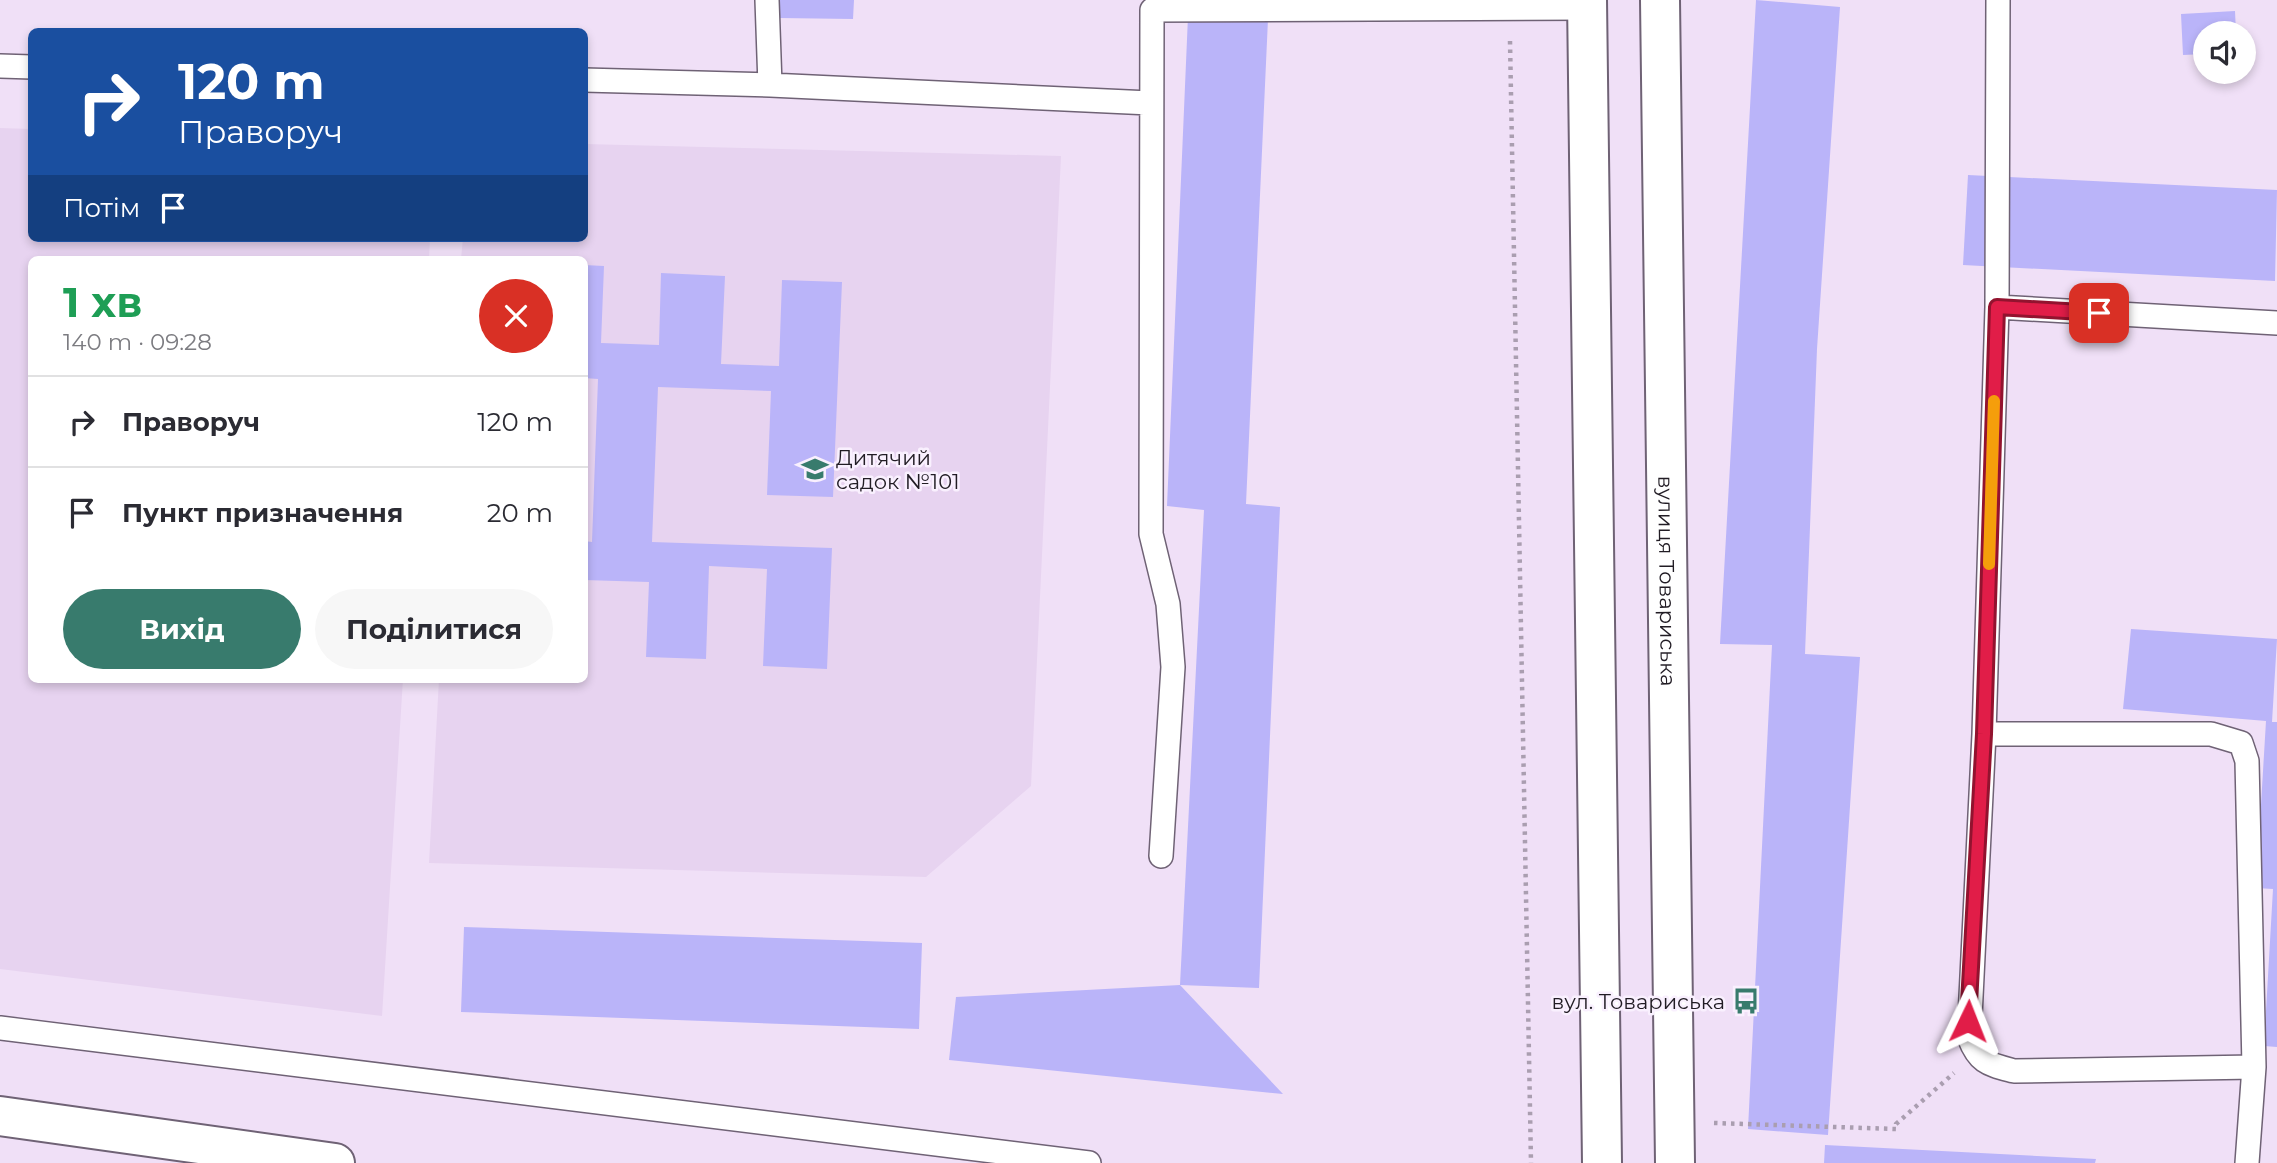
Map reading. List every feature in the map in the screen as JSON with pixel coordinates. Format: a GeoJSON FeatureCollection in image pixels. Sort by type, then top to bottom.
{"type":"FeatureCollection","features":[{"type":"Feature","properties":{"kind":"street","name":"вулиця Товариська"},"geometry":{"type":"LineString","coordinates":[[1660,0],[1675,1163]]}},
{"type":"Feature","properties":{"kind":"street"},"geometry":{"type":"LineString","coordinates":[[1587,4],[1602,1163]]}},
{"type":"Feature","properties":{"kind":"street"},"geometry":{"type":"LineString","coordinates":[[0,1116],[335,1163]]}},
{"type":"Feature","properties":{"kind":"lane"},"geometry":{"type":"LineString","coordinates":[[767,0],[771,85]]}},
{"type":"Feature","properties":{"kind":"lane"},"geometry":{"type":"LineString","coordinates":[[1998,0],[1997,307],[1984,734],[1968,1005],[1969,1037],[1976,1054],[1989,1065],[2014,1071],[2255,1067]]}},
{"type":"Feature","properties":{"kind":"lane"},"geometry":{"type":"LineString","coordinates":[[1161,856],[1173,667],[1168,604],[1151,534],[1152,5],[1510,9],[1587,4]]}},
{"type":"Feature","properties":{"kind":"lane"},"geometry":{"type":"LineString","coordinates":[[0,66],[28,67]]}},
{"type":"Feature","properties":{"kind":"lane"},"geometry":{"type":"LineString","coordinates":[[588,80],[771,85],[1150,103]]}},
{"type":"Feature","properties":{"kind":"lane"},"geometry":{"type":"LineString","coordinates":[[1997,307],[2277,323]]}},
{"type":"Feature","properties":{"kind":"lane"},"geometry":{"type":"LineString","coordinates":[[1984,734],[2211,734],[2242,743],[2247,761],[2255,1067],[2248,1163]]}},
{"type":"Feature","properties":{"kind":"lane"},"geometry":{"type":"LineString","coordinates":[[0,1028],[1089,1163]]}},
{"type":"Feature","properties":{"kind":"path"},"geometry":{"type":"LineString","coordinates":[[1510,9],[1531,1163]]}},
{"type":"Feature","properties":{"kind":"path"},"geometry":{"type":"LineString","coordinates":[[1675,1122],[1896,1129],[1896,1125],[1976,1054]]}},
{"type":"Feature","properties":{"kind":"shaded area"},"geometry":{"type":"Polygon","coordinates":[[[0,128],[28,129],[28,242],[430,242],[429,256],[28,256],[28,683],[403,683],[382,1016],[0,969],[0,128]]]}},
{"type":"Feature","properties":{"kind":"shaded area","name":"Дитячий садок №101"},"geometry":{"type":"Polygon","coordinates":[[[588,144],[1061,156],[1031,786],[926,877],[429,863],[439,683],[588,683],[588,256],[461,256],[463,242],[588,242],[588,144]]]}},
{"type":"Feature","properties":{"kind":"building"},"geometry":{"type":"Polygon","coordinates":[[[779,0],[854,0],[853,19],[779,18],[779,0]]]}},
{"type":"Feature","properties":{"kind":"building"},"geometry":{"type":"Polygon","coordinates":[[[1756,0],[1840,7],[1817,349],[1805,654],[1860,657],[1828,1135],[1748,1129],[1772,645],[1720,644],[1756,0]]]}},
{"type":"Feature","properties":{"kind":"building"},"geometry":{"type":"Polygon","coordinates":[[[2235,11],[2235,21],[2193,21],[2193,55],[2183,55],[2181,14],[2235,11]]]}},
{"type":"Feature","properties":{"kind":"building"},"geometry":{"type":"Polygon","coordinates":[[[1188,16],[1268,19],[1246,504],[1280,507],[1259,988],[1180,985],[1204,510],[1167,506],[1188,16]]]}},
{"type":"Feature","properties":{"kind":"building"},"geometry":{"type":"Polygon","coordinates":[[[1968,175],[2277,190],[2275,281],[1963,265],[1968,175]]]}},
{"type":"Feature","properties":{"kind":"building"},"geometry":{"type":"Polygon","coordinates":[[[588,265],[604,266],[601,343],[659,345],[661,273],[725,276],[721,364],[779,366],[782,280],[842,282],[833,497],[767,495],[771,391],[658,387],[652,542],[832,548],[827,669],[763,666],[767,569],[709,566],[706,659],[646,657],[649,582],[588,580],[588,542],[592,542],[598,379],[588,378],[588,265]]]}},
{"type":"Feature","properties":{"kind":"building"},"geometry":{"type":"Polygon","coordinates":[[[2131,629],[2277,639],[2272,722],[2277,722],[2277,1047],[2264,1046],[2273,889],[2256,888],[2266,721],[2123,709],[2131,629]]]}},
{"type":"Feature","properties":{"kind":"building"},"geometry":{"type":"Polygon","coordinates":[[[464,927],[922,943],[919,1029],[461,1012],[464,927]]]}},
{"type":"Feature","properties":{"kind":"building"},"geometry":{"type":"Polygon","coordinates":[[[1180,985],[1283,1094],[949,1060],[956,997],[1180,985]]]}},
{"type":"Feature","properties":{"kind":"building"},"geometry":{"type":"Polygon","coordinates":[[[1825,1145],[2096,1159],[2095,1163],[1824,1163],[1825,1145]]]}},
{"type":"Feature","properties":{"kind":"slow traffic"},"geometry":{"type":"LineString","coordinates":[[1989,564],[1994,401]]}},
{"type":"Feature","properties":{"kind":"place","name":"Дитячий садок №101"},"geometry":{"type":"Point","coordinates":[815,469]}},
{"type":"Feature","properties":{"kind":"place","name":"вул. Товариська"},"geometry":{"type":"Point","coordinates":[1746,1001]}},
{"type":"Feature","properties":{"kind":"route"},"geometry":{"type":"LineString","coordinates":[[1968,1021],[1984,734],[1997,307],[2099,313]]}}]}
